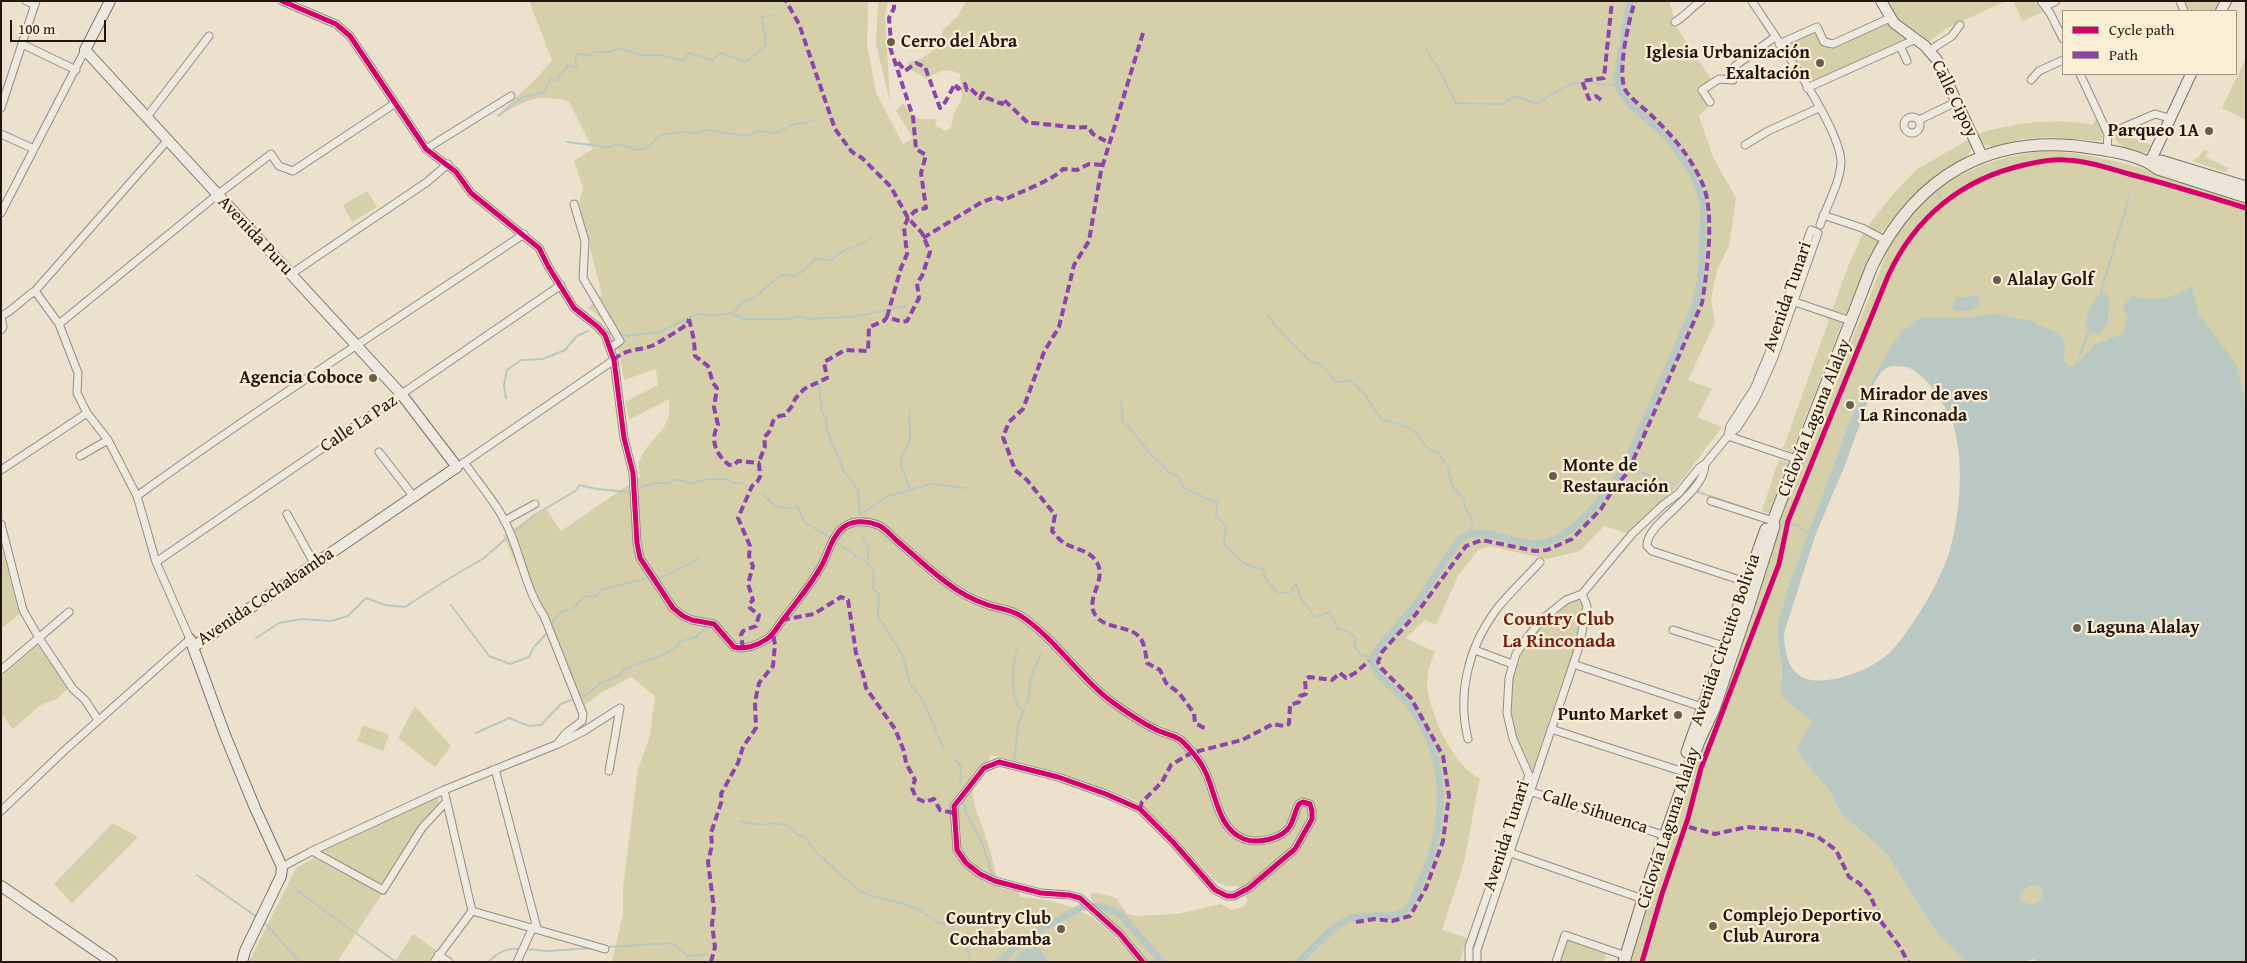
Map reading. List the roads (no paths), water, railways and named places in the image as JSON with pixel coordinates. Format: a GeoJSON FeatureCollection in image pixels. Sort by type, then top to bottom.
{"type":"FeatureCollection","features":[{"type":"Feature","properties":{"kind":"main road","name":"Avenida Circuito Bolivia"},"geometry":{"type":"LineString","coordinates":[[1684,772],[1714,709],[1763,564],[1774,526],[1773,521],[1851,321],[1885,240],[1918,198],[1950,174],[1982,156],[2009,149],[2049,144],[2067,144],[2107,150],[2150,162],[2161,161],[2246,187]]}},
{"type":"Feature","properties":{"kind":"main road","name":"Avenida Circuito Bolivia"},"geometry":{"type":"LineString","coordinates":[[2150,162],[2158,170],[2246,197]]}},
{"type":"Feature","properties":{"kind":"main road","name":"Avenida Circuito Bolivia"},"geometry":{"type":"LineString","coordinates":[[1622,958],[1640,898],[1684,772],[1702,707],[1768,524],[1773,521]]}},
{"type":"Feature","properties":{"kind":"street"},"geometry":{"type":"LineString","coordinates":[[1,108],[35,3],[26,1]]}},
{"type":"Feature","properties":{"kind":"street"},"geometry":{"type":"LineString","coordinates":[[1,212],[110,1]]}},
{"type":"Feature","properties":{"kind":"street"},"geometry":{"type":"LineString","coordinates":[[282,1],[336,24],[350,36],[426,149],[448,164],[471,194],[524,234],[539,248],[574,308],[602,331],[614,360],[618,405],[633,472],[636,544],[640,558],[662,593],[673,608],[683,616],[714,624],[734,646],[743,648],[754,645],[773,633],[810,585],[823,563],[834,538],[843,528],[861,521],[880,525],[962,594],[990,606],[1008,609],[1021,617],[1062,652],[1092,686],[1114,704],[1152,727],[1182,740],[1191,753],[1199,760],[1207,774],[1215,801],[1225,822],[1236,835],[1246,839],[1268,840],[1282,833],[1290,826],[1300,803],[1306,802],[1312,808],[1312,819],[1295,849],[1249,888],[1241,893],[1226,896],[1215,890],[1173,842],[1140,809],[1098,791],[1030,770],[999,762],[984,768],[954,806],[957,850],[966,863],[980,874],[995,881],[1041,893],[1069,895],[1088,906],[1120,934],[1143,962]]}},
{"type":"Feature","properties":{"kind":"street"},"geometry":{"type":"LineString","coordinates":[[301,8],[307,1]]}},
{"type":"Feature","properties":{"kind":"street"},"geometry":{"type":"LineString","coordinates":[[1675,22],[1685,16],[1689,9],[1701,1]]}},
{"type":"Feature","properties":{"kind":"street","name":"Avenida Tunari"},"geometry":{"type":"LineString","coordinates":[[1752,1],[1807,88],[1837,141],[1840,154],[1838,178],[1820,225]]}},
{"type":"Feature","properties":{"kind":"street","name":"Calle Cipoy"},"geometry":{"type":"LineString","coordinates":[[1881,1],[1890,18],[1930,50],[1937,60],[1982,156]]}},
{"type":"Feature","properties":{"kind":"street"},"geometry":{"type":"LineString","coordinates":[[2056,1],[2044,4],[2062,36]]}},
{"type":"Feature","properties":{"kind":"street"},"geometry":{"type":"LineString","coordinates":[[1779,44],[1817,27],[1824,42],[1833,44],[1890,18]]}},
{"type":"Feature","properties":{"kind":"street"},"geometry":{"type":"LineString","coordinates":[[1930,50],[1952,36],[1960,25]]}},
{"type":"Feature","properties":{"kind":"street"},"geometry":{"type":"LineString","coordinates":[[146,118],[209,36]]}},
{"type":"Feature","properties":{"kind":"street"},"geometry":{"type":"LineString","coordinates":[[1710,102],[1702,90],[1718,79],[1733,80],[1735,66],[1775,37]]}},
{"type":"Feature","properties":{"kind":"street"},"geometry":{"type":"LineString","coordinates":[[1807,88],[1916,39]]}},
{"type":"Feature","properties":{"kind":"street"},"geometry":{"type":"LineString","coordinates":[[22,44],[76,70]]}},
{"type":"Feature","properties":{"kind":"street"},"geometry":{"type":"LineString","coordinates":[[1900,46],[1907,61]]}},
{"type":"Feature","properties":{"kind":"street","name":"Avenida Puru"},"geometry":{"type":"LineString","coordinates":[[85,50],[402,395],[461,464]]}},
{"type":"Feature","properties":{"kind":"street"},"geometry":{"type":"LineString","coordinates":[[2031,80],[2039,71],[2062,60]]}},
{"type":"Feature","properties":{"kind":"street"},"geometry":{"type":"LineString","coordinates":[[2081,75],[2108,134],[2107,150]]}},
{"type":"Feature","properties":{"kind":"street"},"geometry":{"type":"LineString","coordinates":[[2150,162],[2190,75]]}},
{"type":"Feature","properties":{"kind":"street"},"geometry":{"type":"LineString","coordinates":[[426,149],[511,96]]}},
{"type":"Feature","properties":{"kind":"street"},"geometry":{"type":"LineString","coordinates":[[1919,120],[1956,102]]}},
{"type":"Feature","properties":{"kind":"street"},"geometry":{"type":"LineString","coordinates":[[59,324],[217,195],[271,154],[279,166],[293,171],[394,104]]}},
{"type":"Feature","properties":{"kind":"street"},"geometry":{"type":"LineString","coordinates":[[1746,145],[1768,131],[1819,108]]}},
{"type":"Feature","properties":{"kind":"street"},"geometry":{"type":"LineString","coordinates":[[2108,134],[2155,114],[2169,118]]}},
{"type":"Feature","properties":{"kind":"street"},"geometry":{"type":"LineString","coordinates":[[1,134],[34,149]]}},
{"type":"Feature","properties":{"kind":"street"},"geometry":{"type":"LineString","coordinates":[[1,330],[3,327],[1,317],[8,313],[21,299],[35,291],[167,141]]}},
{"type":"Feature","properties":{"kind":"street"},"geometry":{"type":"LineString","coordinates":[[291,274],[426,182],[448,164]]}},
{"type":"Feature","properties":{"kind":"street"},"geometry":{"type":"LineString","coordinates":[[574,204],[585,241],[583,278],[620,342],[610,348]]}},
{"type":"Feature","properties":{"kind":"street"},"geometry":{"type":"LineString","coordinates":[[1823,215],[1862,228],[1885,240]]}},
{"type":"Feature","properties":{"kind":"street","name":"Avenida Tunari"},"geometry":{"type":"LineString","coordinates":[[1532,776],[1513,739],[1508,720],[1507,692],[1512,664],[1529,635],[1545,617],[1566,600],[1582,594],[1632,534],[1679,493],[1699,468],[1705,464],[1737,428],[1755,400],[1773,360],[1795,302],[1818,232],[1811,230],[1769,353],[1754,388],[1730,426],[1728,436]]}},
{"type":"Feature","properties":{"kind":"street"},"geometry":{"type":"LineString","coordinates":[[137,496],[355,344],[524,234]]}},
{"type":"Feature","properties":{"kind":"street","name":"Calle La Paz"},"geometry":{"type":"LineString","coordinates":[[156,562],[561,285]]}},
{"type":"Feature","properties":{"kind":"street"},"geometry":{"type":"LineString","coordinates":[[35,291],[59,324],[78,373],[77,393],[88,414],[108,440],[137,496],[156,562],[192,643],[225,735],[282,868],[245,951],[242,962]]}},
{"type":"Feature","properties":{"kind":"street"},"geometry":{"type":"LineString","coordinates":[[1787,299],[1851,321]]}},
{"type":"Feature","properties":{"kind":"street"},"geometry":{"type":"LineString","coordinates":[[558,744],[566,733],[582,721],[584,714],[544,616],[538,608],[504,521],[461,464],[614,360]]}},
{"type":"Feature","properties":{"kind":"street"},"geometry":{"type":"LineString","coordinates":[[1,470],[88,414]]}},
{"type":"Feature","properties":{"kind":"street"},"geometry":{"type":"LineString","coordinates":[[1728,436],[1796,459]]}},
{"type":"Feature","properties":{"kind":"street"},"geometry":{"type":"LineString","coordinates":[[80,456],[108,440]]}},
{"type":"Feature","properties":{"kind":"street"},"geometry":{"type":"LineString","coordinates":[[379,452],[414,497]]}},
{"type":"Feature","properties":{"kind":"street","name":"Avenida Cochabamba"},"geometry":{"type":"LineString","coordinates":[[1,811],[98,720],[192,643],[315,565],[461,464]]}},
{"type":"Feature","properties":{"kind":"street","name":"Avenida Tunari"},"geometry":{"type":"LineString","coordinates":[[1705,464],[1705,474],[1697,486],[1661,523],[1647,541],[1647,546],[1652,551],[1746,582]]}},
{"type":"Feature","properties":{"kind":"street"},"geometry":{"type":"LineString","coordinates":[[1711,501],[1773,521]]}},
{"type":"Feature","properties":{"kind":"street"},"geometry":{"type":"LineString","coordinates":[[504,521],[535,504]]}},
{"type":"Feature","properties":{"kind":"street"},"geometry":{"type":"LineString","coordinates":[[287,514],[315,565]]}},
{"type":"Feature","properties":{"kind":"street"},"geometry":{"type":"LineString","coordinates":[[1,524],[23,610],[73,689],[85,700],[98,720]]}},
{"type":"Feature","properties":{"kind":"street"},"geometry":{"type":"LineString","coordinates":[[1468,739],[1464,723],[1463,698],[1466,673],[1475,650],[1485,626],[1495,611],[1540,562]]}},
{"type":"Feature","properties":{"kind":"street","name":"Avenida Tunari"},"geometry":{"type":"LineString","coordinates":[[1477,962],[1477,950],[1506,852],[1573,664],[1587,606],[1582,594]]}},
{"type":"Feature","properties":{"kind":"street"},"geometry":{"type":"LineString","coordinates":[[1,670],[69,612]]}},
{"type":"Feature","properties":{"kind":"street"},"geometry":{"type":"LineString","coordinates":[[1673,630],[1724,646]]}},
{"type":"Feature","properties":{"kind":"street"},"geometry":{"type":"LineString","coordinates":[[1475,650],[1512,664]]}},
{"type":"Feature","properties":{"kind":"street"},"geometry":{"type":"LineString","coordinates":[[1573,664],[1702,707]]}},
{"type":"Feature","properties":{"kind":"street"},"geometry":{"type":"LineString","coordinates":[[282,868],[312,851],[444,790],[558,744],[584,731],[620,708],[609,772]]}},
{"type":"Feature","properties":{"kind":"street"},"geometry":{"type":"LineString","coordinates":[[1551,729],[1684,772]]}},
{"type":"Feature","properties":{"kind":"street"},"geometry":{"type":"LineString","coordinates":[[495,770],[535,927],[517,962]]}},
{"type":"Feature","properties":{"kind":"street"},"geometry":{"type":"LineString","coordinates":[[444,790],[472,911]]}},
{"type":"Feature","properties":{"kind":"street","name":"Calle Sihuenca"},"geometry":{"type":"LineString","coordinates":[[1527,790],[1662,834]]}},
{"type":"Feature","properties":{"kind":"street"},"geometry":{"type":"LineString","coordinates":[[312,851],[383,890],[422,828],[446,802]]}},
{"type":"Feature","properties":{"kind":"street"},"geometry":{"type":"LineString","coordinates":[[1506,852],[1640,898]]}},
{"type":"Feature","properties":{"kind":"street","name":"Avenida Tunari"},"geometry":{"type":"LineString","coordinates":[[1469,962],[1469,947],[1506,852]]}},
{"type":"Feature","properties":{"kind":"street"},"geometry":{"type":"LineString","coordinates":[[1,886],[112,962]]}},
{"type":"Feature","properties":{"kind":"street"},"geometry":{"type":"LineString","coordinates":[[472,911],[605,948]]}},
{"type":"Feature","properties":{"kind":"street"},"geometry":{"type":"LineString","coordinates":[[449,962],[436,959],[472,911]]}},
{"type":"Feature","properties":{"kind":"street"},"geometry":{"type":"LineString","coordinates":[[1556,962],[1565,936],[1622,958]]}},
{"type":"Feature","properties":{"kind":"waterway"},"geometry":{"type":"LineString","coordinates":[[1298,962],[1328,933],[1347,920],[1362,916],[1400,914],[1406,910],[1414,898],[1434,844],[1439,824],[1440,803],[1440,782],[1436,762],[1430,742],[1412,708],[1378,674],[1372,661],[1377,650],[1413,608],[1460,539],[1477,533],[1530,544],[1544,543],[1572,529],[1585,517],[1625,467],[1695,306],[1701,279],[1704,205],[1693,174],[1669,139],[1629,103],[1618,86],[1617,78],[1630,1]]}},
{"type":"Feature","properties":{"kind":"waterway"},"geometry":{"type":"LineString","coordinates":[[498,116],[523,97],[543,93],[549,84],[550,78],[556,81],[568,65],[577,68],[575,60],[578,54],[589,55],[594,52],[609,52],[621,48],[640,55],[662,55],[682,61],[689,53],[712,60],[721,53],[746,62],[766,45],[762,17],[773,15]]}},
{"type":"Feature","properties":{"kind":"waterway"},"geometry":{"type":"LineString","coordinates":[[1426,50],[1439,69],[1456,103],[1503,104],[1515,96],[1537,104],[1559,90],[1575,83],[1583,82],[1618,86]]}},
{"type":"Feature","properties":{"kind":"waterway"},"geometry":{"type":"LineString","coordinates":[[567,142],[608,147],[619,144],[636,150],[645,149],[661,135],[680,132],[695,133],[706,130],[746,136],[759,131],[776,133],[794,124],[814,121]]}},
{"type":"Feature","properties":{"kind":"waterway"},"geometry":{"type":"LineString","coordinates":[[1937,193],[1941,198]]}},
{"type":"Feature","properties":{"kind":"waterway"},"geometry":{"type":"LineString","coordinates":[[2100,295],[2130,194]]}},
{"type":"Feature","properties":{"kind":"waterway"},"geometry":{"type":"LineString","coordinates":[[618,336],[657,333],[697,314],[718,315],[732,313],[746,300],[755,297],[781,275],[797,276],[815,259],[832,260],[846,250],[873,237]]}},
{"type":"Feature","properties":{"kind":"waterway"},"geometry":{"type":"LineString","coordinates":[[732,313],[743,319],[790,319],[800,316],[807,319],[853,317],[906,306]]}},
{"type":"Feature","properties":{"kind":"waterway"},"geometry":{"type":"LineString","coordinates":[[1267,315],[1299,351],[1311,361],[1326,369],[1334,380],[1350,381],[1364,393],[1382,420],[1412,430],[1419,436],[1426,447],[1439,453],[1447,466],[1453,487],[1464,499],[1464,506],[1473,521],[1470,533]]}},
{"type":"Feature","properties":{"kind":"waterway"},"geometry":{"type":"LineString","coordinates":[[506,398],[504,385],[507,370],[521,360],[543,359],[565,350],[577,336],[588,331]]}},
{"type":"Feature","properties":{"kind":"waterway"},"geometry":{"type":"LineString","coordinates":[[2076,365],[2089,331]]}},
{"type":"Feature","properties":{"kind":"waterway"},"geometry":{"type":"LineString","coordinates":[[819,385],[822,412],[826,418],[827,431],[844,471],[858,490],[860,515],[888,496],[910,490],[901,464],[910,439],[910,411]]}},
{"type":"Feature","properties":{"kind":"waterway"},"geometry":{"type":"LineString","coordinates":[[1120,398],[1123,422],[1134,432],[1147,450],[1169,473],[1177,475],[1184,488],[1217,503],[1216,517],[1226,525],[1224,543],[1237,557],[1250,566],[1263,569],[1265,577],[1276,592],[1289,593],[1296,584],[1301,598],[1315,617],[1330,612],[1338,629],[1347,631],[1355,637],[1355,646],[1361,655],[1374,657]]}},
{"type":"Feature","properties":{"kind":"waterway"},"geometry":{"type":"LineString","coordinates":[[1635,470],[1673,483]]}},
{"type":"Feature","properties":{"kind":"waterway"},"geometry":{"type":"LineString","coordinates":[[641,487],[656,483],[669,483],[672,479],[691,483],[709,479],[727,479],[733,483],[742,483]]}},
{"type":"Feature","properties":{"kind":"waterway"},"geometry":{"type":"LineString","coordinates":[[910,490],[931,484],[966,488]]}},
{"type":"Feature","properties":{"kind":"waterway"},"geometry":{"type":"LineString","coordinates":[[513,533],[533,516],[577,490],[579,485],[597,489],[630,492]]}},
{"type":"Feature","properties":{"kind":"waterway"},"geometry":{"type":"LineString","coordinates":[[1698,492],[1748,509]]}},
{"type":"Feature","properties":{"kind":"waterway"},"geometry":{"type":"LineString","coordinates":[[763,495],[779,506],[788,508],[798,507],[804,522],[828,536]]}},
{"type":"Feature","properties":{"kind":"waterway"},"geometry":{"type":"LineString","coordinates":[[1782,521],[1798,526],[1808,533]]}},
{"type":"Feature","properties":{"kind":"waterway"},"geometry":{"type":"LineString","coordinates":[[256,638],[279,623],[302,619],[331,621],[348,616],[366,598],[385,605],[405,607],[484,558],[509,536]]}},
{"type":"Feature","properties":{"kind":"waterway"},"geometry":{"type":"LineString","coordinates":[[863,536],[868,548],[868,564],[874,572],[873,589],[879,594],[878,616],[903,656],[910,684],[921,697],[944,748]]}},
{"type":"Feature","properties":{"kind":"waterway"},"geometry":{"type":"LineString","coordinates":[[836,542],[867,563]]}},
{"type":"Feature","properties":{"kind":"waterway"},"geometry":{"type":"LineString","coordinates":[[660,578],[699,559]]}},
{"type":"Feature","properties":{"kind":"waterway"},"geometry":{"type":"LineString","coordinates":[[551,627],[554,620],[564,610],[572,610],[584,596],[595,597],[601,590],[647,578]]}},
{"type":"Feature","properties":{"kind":"waterway"},"geometry":{"type":"LineString","coordinates":[[451,605],[489,656],[510,664],[529,657],[534,647],[547,633]]}},
{"type":"Feature","properties":{"kind":"waterway"},"geometry":{"type":"LineString","coordinates":[[579,696],[586,695],[601,683],[619,676],[624,669],[668,653],[682,641],[696,637],[706,628]]}},
{"type":"Feature","properties":{"kind":"waterway"},"geometry":{"type":"LineString","coordinates":[[1017,648],[1013,672],[1013,690],[1022,712]]}},
{"type":"Feature","properties":{"kind":"waterway"},"geometry":{"type":"LineString","coordinates":[[1014,765],[1018,725],[1028,699],[1031,678],[1041,654]]}},
{"type":"Feature","properties":{"kind":"waterway"},"geometry":{"type":"LineString","coordinates":[[476,733],[509,718],[529,726],[541,725],[561,704],[576,698]]}},
{"type":"Feature","properties":{"kind":"waterway"},"geometry":{"type":"LineString","coordinates":[[955,760],[961,766],[960,785]]}},
{"type":"Feature","properties":{"kind":"waterway"},"geometry":{"type":"LineString","coordinates":[[964,803],[966,813],[981,840],[993,876]]}},
{"type":"Feature","properties":{"kind":"waterway"},"geometry":{"type":"LineString","coordinates":[[740,821],[761,825],[775,823],[788,826],[798,835],[804,836],[816,852],[858,890],[872,896],[905,904],[919,910],[939,923],[950,925],[963,938],[968,940],[967,950],[971,962]]}},
{"type":"Feature","properties":{"kind":"waterway"},"geometry":{"type":"LineString","coordinates":[[197,875],[257,917]]}},
{"type":"Feature","properties":{"kind":"waterway"},"geometry":{"type":"LineString","coordinates":[[296,890],[396,962]]}},
{"type":"Feature","properties":{"kind":"waterway"},"geometry":{"type":"LineString","coordinates":[[999,962],[1026,937],[1082,907],[1099,906],[1120,914],[1162,962]]}},
{"type":"Feature","properties":{"kind":"waterway"},"geometry":{"type":"LineString","coordinates":[[263,921],[300,962]]}},
{"type":"Feature","properties":{"kind":"waterway"},"geometry":{"type":"LineString","coordinates":[[607,947],[672,943],[688,956],[707,954]]}},
{"type":"Feature","properties":{"kind":"waterway"},"geometry":{"type":"LineString","coordinates":[[524,949],[548,951],[592,948]]}},
{"type":"Feature","properties":{"kind":"waterway"},"geometry":{"type":"LineString","coordinates":[[488,962],[502,951],[520,949]]}},
{"type":"Feature","properties":{"kind":"place","name":"Cerro del Abra"},"geometry":{"type":"Point","coordinates":[891,42]}},
{"type":"Feature","properties":{"kind":"place","name":"Iglesia Urbanización Exaltación"},"geometry":{"type":"Point","coordinates":[1820,63]}},
{"type":"Feature","properties":{"kind":"place","name":"Parqueo 1A"},"geometry":{"type":"Point","coordinates":[2209,131]}},
{"type":"Feature","properties":{"kind":"place","name":"Alalay Golf"},"geometry":{"type":"Point","coordinates":[1997,280]}},
{"type":"Feature","properties":{"kind":"place","name":"Agencia Coboce"},"geometry":{"type":"Point","coordinates":[373,378]}},
{"type":"Feature","properties":{"kind":"place","name":"Mirador de aves La Rinconada"},"geometry":{"type":"Point","coordinates":[1850,405]}},
{"type":"Feature","properties":{"kind":"place","name":"Monte de Restauración"},"geometry":{"type":"Point","coordinates":[1553,476]}},
{"type":"Feature","properties":{"kind":"place","name":"Laguna Alalay"},"geometry":{"type":"Point","coordinates":[2077,628]}},
{"type":"Feature","properties":{"kind":"place","name":"Punto Market"},"geometry":{"type":"Point","coordinates":[1678,715]}},
{"type":"Feature","properties":{"kind":"place","name":"Complejo Deportivo Club Aurora"},"geometry":{"type":"Point","coordinates":[1713,926]}},
{"type":"Feature","properties":{"kind":"place","name":"Country Club Cochabamba"},"geometry":{"type":"Point","coordinates":[1061,929]}},
{"type":"Feature","properties":{"kind":"district","name":"Country Club La Rinconada"},"geometry":{"type":"Point","coordinates":[1559,631]}}]}
